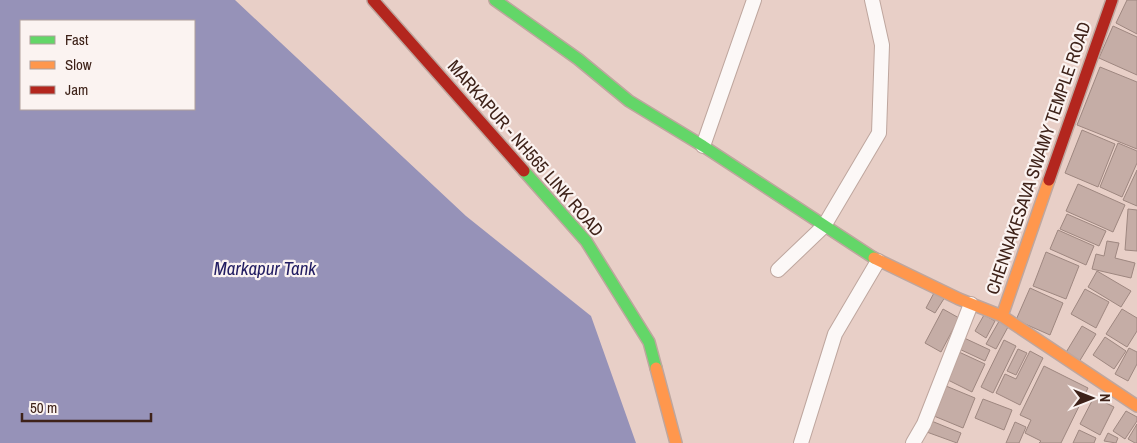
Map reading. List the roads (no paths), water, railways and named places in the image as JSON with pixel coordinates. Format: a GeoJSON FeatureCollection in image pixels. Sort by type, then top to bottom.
{"type":"FeatureCollection","features":[{"type":"Feature","properties":{"kind":"main road","name":"MARKAPUR - NH565 LINK ROAD"},"geometry":{"type":"LineString","coordinates":[[374,0],[586,241],[649,342],[676,443]]}},
{"type":"Feature","properties":{"kind":"main road"},"geometry":{"type":"LineString","coordinates":[[495,0],[578,59],[629,101],[703,146],[878,261],[971,304],[1002,316]]}},
{"type":"Feature","properties":{"kind":"main road","name":"CHENNAKESAVA SWAMY TEMPLE ROAD"},"geometry":{"type":"LineString","coordinates":[[1112,0],[1002,316],[1137,406]]}},
{"type":"Feature","properties":{"kind":"street"},"geometry":{"type":"LineString","coordinates":[[703,146],[754,0]]}},
{"type":"Feature","properties":{"kind":"street"},"geometry":{"type":"LineString","coordinates":[[778,270],[824,226],[879,133],[882,45],[872,0]]}},
{"type":"Feature","properties":{"kind":"street"},"geometry":{"type":"LineString","coordinates":[[801,443],[835,334],[878,261]]}},
{"type":"Feature","properties":{"kind":"street"},"geometry":{"type":"LineString","coordinates":[[913,443],[924,424],[971,304]]}},
{"type":"Feature","properties":{"kind":"water","name":"Markapur Tank"},"geometry":{"type":"Polygon","coordinates":[[[0,0],[235,0],[466,216],[591,316],[636,443],[0,443],[0,0]]]}}]}
